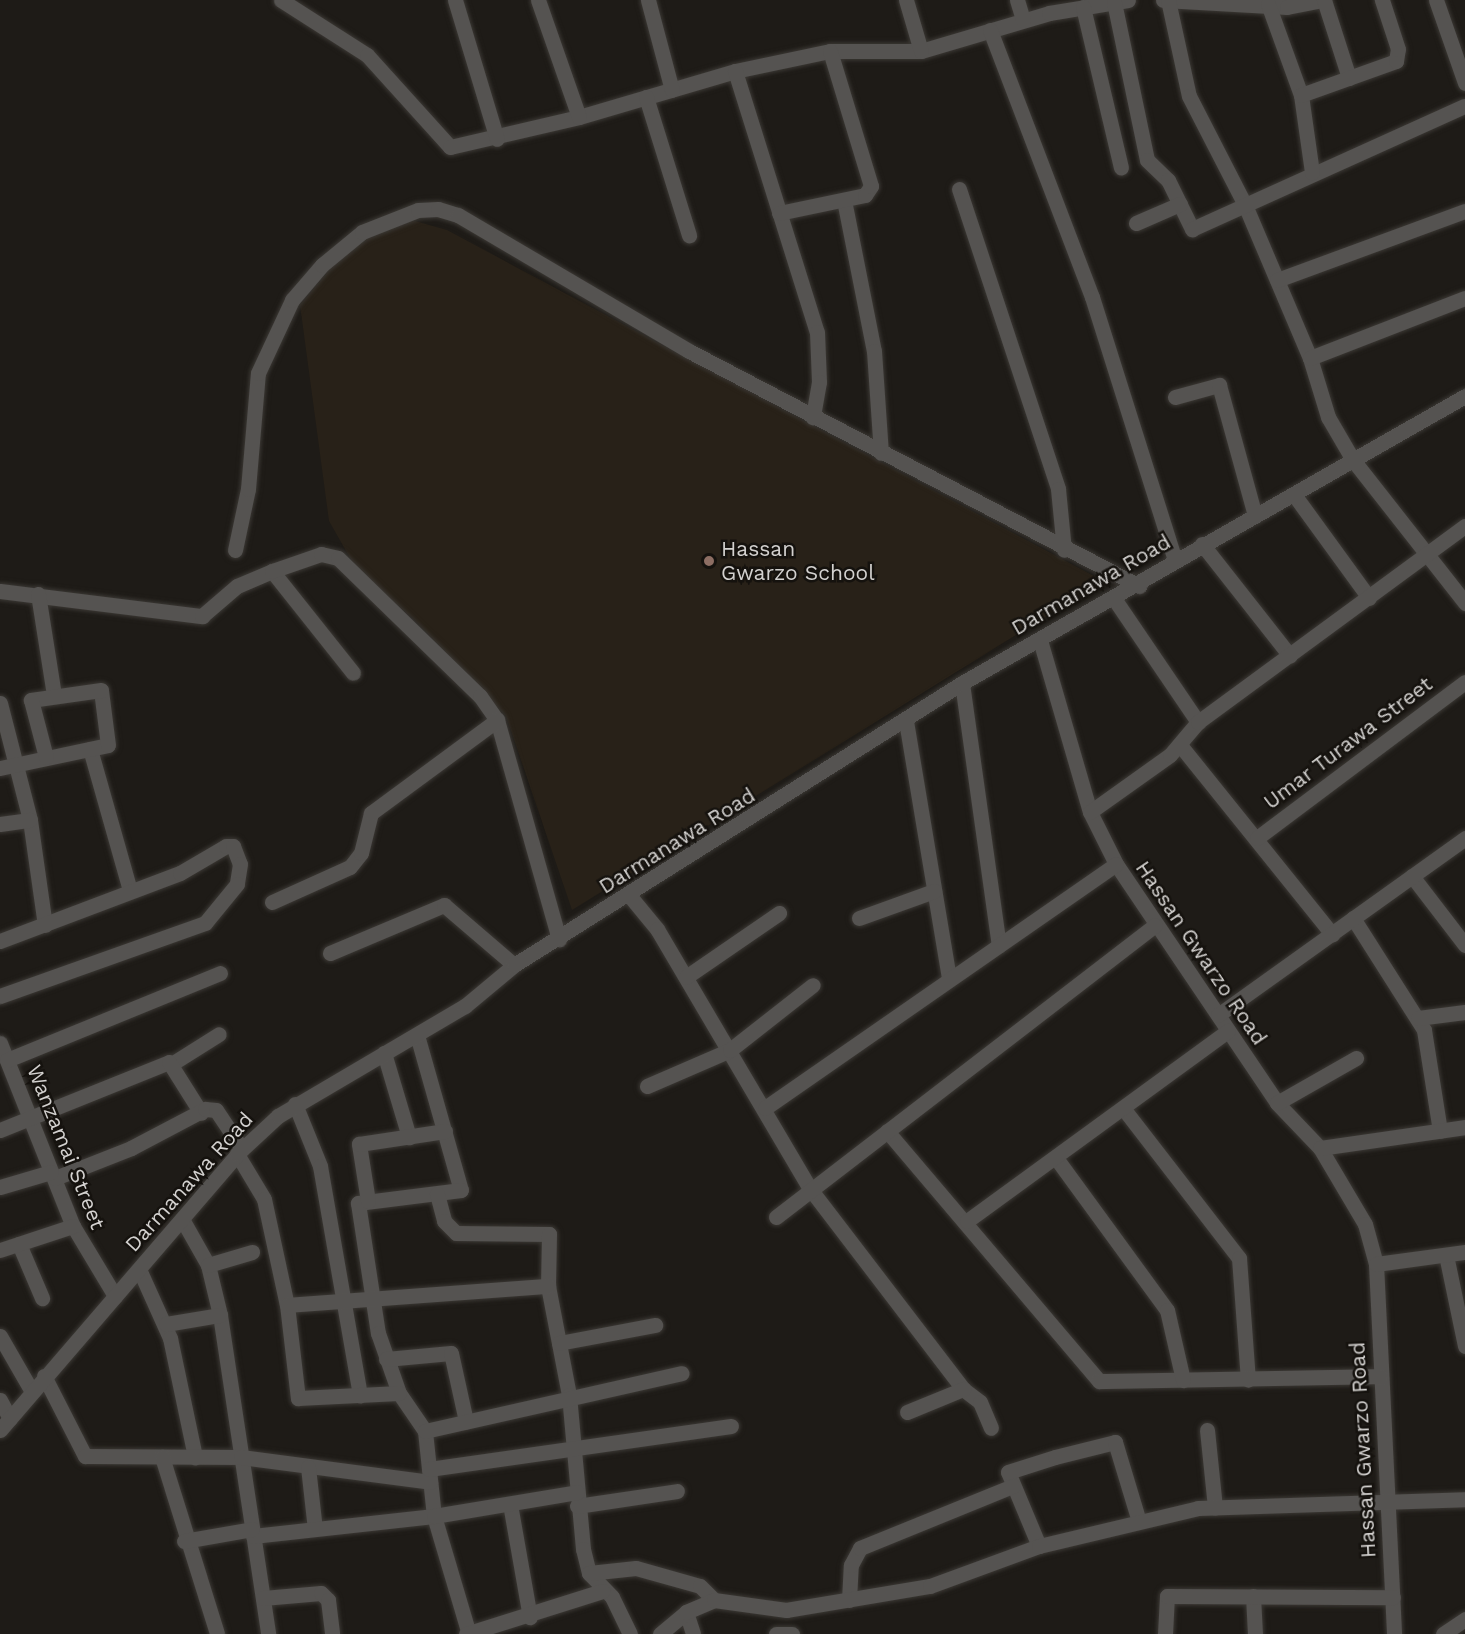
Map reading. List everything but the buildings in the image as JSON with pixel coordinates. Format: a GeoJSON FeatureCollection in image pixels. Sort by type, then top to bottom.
{"type":"FeatureCollection","features":[{"type":"Feature","properties":{"kind":"street"},"geometry":{"type":"LineString","coordinates":[[281,0],[367,55],[442,144],[450,147],[497,139],[735,71],[830,51],[921,51],[1023,20],[1121,1],[1146,160],[1168,180],[1194,230],[1312,172],[1465,106]]}},
{"type":"Feature","properties":{"kind":"street"},"geometry":{"type":"LineString","coordinates":[[455,0],[497,139]]}},
{"type":"Feature","properties":{"kind":"street"},"geometry":{"type":"LineString","coordinates":[[538,0],[579,117]]}},
{"type":"Feature","properties":{"kind":"street"},"geometry":{"type":"LineString","coordinates":[[648,0],[672,90]]}},
{"type":"Feature","properties":{"kind":"street"},"geometry":{"type":"LineString","coordinates":[[906,0],[921,51]]}},
{"type":"Feature","properties":{"kind":"street"},"geometry":{"type":"LineString","coordinates":[[1017,0],[1023,20]]}},
{"type":"Feature","properties":{"kind":"street"},"geometry":{"type":"LineString","coordinates":[[1163,0],[1268,4],[1324,0],[1348,78]]}},
{"type":"Feature","properties":{"kind":"street"},"geometry":{"type":"LineString","coordinates":[[1168,0],[1189,96],[1245,205],[1310,358],[1328,417],[1353,460],[1465,603]]}},
{"type":"Feature","properties":{"kind":"street"},"geometry":{"type":"LineString","coordinates":[[1301,95],[1398,56],[1383,0]]}},
{"type":"Feature","properties":{"kind":"street"},"geometry":{"type":"LineString","coordinates":[[1436,0],[1465,83]]}},
{"type":"Feature","properties":{"kind":"street"},"geometry":{"type":"LineString","coordinates":[[1268,4],[1301,95],[1312,172]]}},
{"type":"Feature","properties":{"kind":"street"},"geometry":{"type":"LineString","coordinates":[[1083,7],[1121,168]]}},
{"type":"Feature","properties":{"kind":"street"},"geometry":{"type":"LineString","coordinates":[[990,30],[1092,297],[1175,560]]}},
{"type":"Feature","properties":{"kind":"street"},"geometry":{"type":"LineString","coordinates":[[779,213],[866,195],[871,186],[830,51]]}},
{"type":"Feature","properties":{"kind":"street"},"geometry":{"type":"LineString","coordinates":[[735,71],[817,332],[819,382],[813,417]]}},
{"type":"Feature","properties":{"kind":"street"},"geometry":{"type":"LineString","coordinates":[[646,97],[688,235]]}},
{"type":"Feature","properties":{"kind":"street"},"geometry":{"type":"LineString","coordinates":[[959,189],[1058,489],[1064,550]]}},
{"type":"Feature","properties":{"kind":"street"},"geometry":{"type":"LineString","coordinates":[[844,200],[874,351],[881,453]]}},
{"type":"Feature","properties":{"kind":"street"},"geometry":{"type":"LineString","coordinates":[[1136,223],[1180,204]]}},
{"type":"Feature","properties":{"kind":"street"},"geometry":{"type":"LineString","coordinates":[[235,550],[248,489],[258,373],[292,300],[343,244],[418,210],[458,215],[565,281],[813,417],[1064,550],[1139,586]]}},
{"type":"Feature","properties":{"kind":"street"},"geometry":{"type":"LineString","coordinates":[[1277,280],[1465,211]]}},
{"type":"Feature","properties":{"kind":"street"},"geometry":{"type":"LineString","coordinates":[[1310,358],[1465,298]]}},
{"type":"Feature","properties":{"kind":"street"},"geometry":{"type":"LineString","coordinates":[[1175,397],[1219,385],[1254,516]]}},
{"type":"Feature","properties":{"kind":"street","name":"Darmanawa Road"},"geometry":{"type":"LineString","coordinates":[[5,1425],[31,1390],[240,1151],[295,1104],[417,1035],[491,986],[508,969],[906,722],[962,683],[1115,600],[1202,544],[1295,496],[1465,396]]}},
{"type":"Feature","properties":{"kind":"street"},"geometry":{"type":"LineString","coordinates":[[1295,496],[1369,598]]}},
{"type":"Feature","properties":{"kind":"street"},"geometry":{"type":"LineString","coordinates":[[1090,812],[1179,745],[1198,722],[1465,526]]}},
{"type":"Feature","properties":{"kind":"street"},"geometry":{"type":"LineString","coordinates":[[1202,544],[1290,656]]}},
{"type":"Feature","properties":{"kind":"street"},"geometry":{"type":"LineString","coordinates":[[0,591],[202,616],[237,586],[272,571],[321,554],[338,558],[480,696],[497,720],[559,939]]}},
{"type":"Feature","properties":{"kind":"street"},"geometry":{"type":"LineString","coordinates":[[272,571],[353,673]]}},
{"type":"Feature","properties":{"kind":"street"},"geometry":{"type":"LineString","coordinates":[[38,594],[54,695]]}},
{"type":"Feature","properties":{"kind":"street"},"geometry":{"type":"LineString","coordinates":[[1115,600],[1198,722]]}},
{"type":"Feature","properties":{"kind":"street","name":"Hassan Gwarzo Road"},"geometry":{"type":"LineString","coordinates":[[1040,640],[1090,812],[1116,864],[1276,1103],[1320,1148],[1365,1224],[1376,1264],[1384,1504],[1393,1596],[1394,1634]]}},
{"type":"Feature","properties":{"kind":"street","name":"Umar Turawa Street"},"geometry":{"type":"LineString","coordinates":[[1257,838],[1465,682]]}},
{"type":"Feature","properties":{"kind":"street"},"geometry":{"type":"LineString","coordinates":[[962,683],[999,945]]}},
{"type":"Feature","properties":{"kind":"street"},"geometry":{"type":"LineString","coordinates":[[7,765],[110,744],[101,690],[54,695],[31,702],[46,757]]}},
{"type":"Feature","properties":{"kind":"street"},"geometry":{"type":"LineString","coordinates":[[0,703],[7,765],[30,820],[45,925]]}},
{"type":"Feature","properties":{"kind":"street"},"geometry":{"type":"LineString","coordinates":[[273,902],[350,867],[361,853],[371,813],[497,720]]}},
{"type":"Feature","properties":{"kind":"street"},"geometry":{"type":"LineString","coordinates":[[906,722],[949,979]]}},
{"type":"Feature","properties":{"kind":"street"},"geometry":{"type":"LineString","coordinates":[[1179,745],[1257,838],[1332,934]]}},
{"type":"Feature","properties":{"kind":"street"},"geometry":{"type":"LineString","coordinates":[[90,749],[130,890]]}},
{"type":"Feature","properties":{"kind":"street"},"geometry":{"type":"LineString","coordinates":[[0,824],[30,820]]}},
{"type":"Feature","properties":{"kind":"street"},"geometry":{"type":"LineString","coordinates":[[1218,1015],[1465,838]]}},
{"type":"Feature","properties":{"kind":"street"},"geometry":{"type":"LineString","coordinates":[[0,941],[180,873],[226,846],[233,846],[240,864],[237,884],[205,923],[0,996]]}},
{"type":"Feature","properties":{"kind":"street"},"geometry":{"type":"LineString","coordinates":[[765,1108],[1116,864]]}},
{"type":"Feature","properties":{"kind":"street"},"geometry":{"type":"LineString","coordinates":[[1412,876],[1465,945]]}},
{"type":"Feature","properties":{"kind":"street"},"geometry":{"type":"LineString","coordinates":[[859,918],[934,891]]}},
{"type":"Feature","properties":{"kind":"street"},"geometry":{"type":"LineString","coordinates":[[629,895],[686,977],[765,1108],[811,1190],[963,1389],[980,1402],[991,1428]]}},
{"type":"Feature","properties":{"kind":"street"},"geometry":{"type":"LineString","coordinates":[[330,953],[444,905],[508,969]]}},
{"type":"Feature","properties":{"kind":"street"},"geometry":{"type":"LineString","coordinates":[[686,977],[779,913]]}},
{"type":"Feature","properties":{"kind":"street"},"geometry":{"type":"LineString","coordinates":[[1353,918],[1418,1018],[1430,1047],[1440,1131]]}},
{"type":"Feature","properties":{"kind":"street"},"geometry":{"type":"LineString","coordinates":[[776,1217],[1155,925]]}},
{"type":"Feature","properties":{"kind":"street"},"geometry":{"type":"LineString","coordinates":[[6,1066],[220,973]]}},
{"type":"Feature","properties":{"kind":"street"},"geometry":{"type":"LineString","coordinates":[[647,1086],[730,1050],[813,985]]}},
{"type":"Feature","properties":{"kind":"street"},"geometry":{"type":"LineString","coordinates":[[1418,1018],[1465,1012]]}},
{"type":"Feature","properties":{"kind":"street"},"geometry":{"type":"LineString","coordinates":[[967,1221],[1228,1031]]}},
{"type":"Feature","properties":{"kind":"street"},"geometry":{"type":"LineString","coordinates":[[0,1130],[31,1121],[172,1063],[219,1034]]}},
{"type":"Feature","properties":{"kind":"street"},"geometry":{"type":"LineString","coordinates":[[417,1035],[461,1190],[358,1203],[374,1295],[378,1333],[399,1393],[426,1431],[434,1516],[468,1634],[530,1617],[603,1591]]}},
{"type":"Feature","properties":{"kind":"street","name":"Wanzamai Street"},"geometry":{"type":"LineString","coordinates":[[0,1043],[6,1066],[31,1121],[73,1226],[115,1296]]}},
{"type":"Feature","properties":{"kind":"street"},"geometry":{"type":"LineString","coordinates":[[384,1053],[409,1137]]}},
{"type":"Feature","properties":{"kind":"street"},"geometry":{"type":"LineString","coordinates":[[1276,1103],[1356,1058]]}},
{"type":"Feature","properties":{"kind":"street"},"geometry":{"type":"LineString","coordinates":[[172,1063],[201,1113]]}},
{"type":"Feature","properties":{"kind":"street"},"geometry":{"type":"LineString","coordinates":[[295,1104],[318,1156],[360,1396]]}},
{"type":"Feature","properties":{"kind":"street"},"geometry":{"type":"LineString","coordinates":[[1123,1108],[1239,1258],[1248,1380]]}},
{"type":"Feature","properties":{"kind":"street"},"geometry":{"type":"LineString","coordinates":[[0,1187],[53,1175],[201,1113],[216,1110],[264,1199],[287,1305],[298,1398],[399,1393]]}},
{"type":"Feature","properties":{"kind":"street"},"geometry":{"type":"LineString","coordinates":[[1320,1148],[1465,1127]]}},
{"type":"Feature","properties":{"kind":"street"},"geometry":{"type":"LineString","coordinates":[[368,1201],[359,1144],[445,1131]]}},
{"type":"Feature","properties":{"kind":"street"},"geometry":{"type":"LineString","coordinates":[[887,1131],[967,1221],[1099,1381],[1380,1376]]}},
{"type":"Feature","properties":{"kind":"street"},"geometry":{"type":"LineString","coordinates":[[1056,1158],[1167,1310],[1183,1380]]}},
{"type":"Feature","properties":{"kind":"street"},"geometry":{"type":"LineString","coordinates":[[437,1194],[444,1221],[456,1233],[546,1232],[548,1286],[569,1395],[577,1499],[589,1573],[603,1591],[612,1597],[630,1634]]}},
{"type":"Feature","properties":{"kind":"street"},"geometry":{"type":"LineString","coordinates":[[182,1219],[208,1265],[220,1315],[268,1634]]}},
{"type":"Feature","properties":{"kind":"street"},"geometry":{"type":"LineString","coordinates":[[0,1250],[73,1226]]}},
{"type":"Feature","properties":{"kind":"street"},"geometry":{"type":"LineString","coordinates":[[19,1244],[42,1298]]}},
{"type":"Feature","properties":{"kind":"street"},"geometry":{"type":"LineString","coordinates":[[208,1265],[252,1252]]}},
{"type":"Feature","properties":{"kind":"street"},"geometry":{"type":"LineString","coordinates":[[1376,1264],[1465,1252]]}},
{"type":"Feature","properties":{"kind":"street"},"geometry":{"type":"LineString","coordinates":[[1446,1255],[1465,1347]]}},
{"type":"Feature","properties":{"kind":"street"},"geometry":{"type":"LineString","coordinates":[[139,1269],[166,1324],[195,1457]]}},
{"type":"Feature","properties":{"kind":"street"},"geometry":{"type":"LineString","coordinates":[[287,1305],[374,1295],[548,1286]]}},
{"type":"Feature","properties":{"kind":"street"},"geometry":{"type":"LineString","coordinates":[[166,1324],[220,1315]]}},
{"type":"Feature","properties":{"kind":"street"},"geometry":{"type":"LineString","coordinates":[[559,1343],[655,1325]]}},
{"type":"Feature","properties":{"kind":"street"},"geometry":{"type":"LineString","coordinates":[[350,1337],[378,1333]]}},
{"type":"Feature","properties":{"kind":"street"},"geometry":{"type":"LineString","coordinates":[[0,1336],[31,1390]]}},
{"type":"Feature","properties":{"kind":"street"},"geometry":{"type":"LineString","coordinates":[[386,1359],[448,1351],[466,1421]]}},
{"type":"Feature","properties":{"kind":"street"},"geometry":{"type":"LineString","coordinates":[[426,1431],[569,1395],[682,1372]]}},
{"type":"Feature","properties":{"kind":"street"},"geometry":{"type":"LineString","coordinates":[[44,1376],[82,1455],[241,1457],[308,1467],[429,1475],[573,1446],[731,1426]]}},
{"type":"Feature","properties":{"kind":"street"},"geometry":{"type":"LineString","coordinates":[[907,1412],[963,1389]]}},
{"type":"Feature","properties":{"kind":"street"},"geometry":{"type":"LineString","coordinates":[[0,1400],[5,1425]]}},
{"type":"Feature","properties":{"kind":"street"},"geometry":{"type":"LineString","coordinates":[[1207,1430],[1215,1508]]}},
{"type":"Feature","properties":{"kind":"street"},"geometry":{"type":"LineString","coordinates":[[1039,1546],[1013,1486],[1009,1471],[1114,1442],[1138,1518]]}},
{"type":"Feature","properties":{"kind":"street"},"geometry":{"type":"LineString","coordinates":[[162,1457],[184,1541],[217,1634]]}},
{"type":"Feature","properties":{"kind":"street"},"geometry":{"type":"LineString","coordinates":[[308,1467],[315,1530]]}},
{"type":"Feature","properties":{"kind":"street"},"geometry":{"type":"LineString","coordinates":[[849,1600],[851,1565],[860,1548],[1013,1486]]}},
{"type":"Feature","properties":{"kind":"street"},"geometry":{"type":"LineString","coordinates":[[184,1541],[252,1532],[315,1530],[434,1516],[510,1504],[677,1491]]}},
{"type":"Feature","properties":{"kind":"street"},"geometry":{"type":"LineString","coordinates":[[660,1634],[687,1612],[714,1600],[786,1610],[849,1600],[955,1579],[1039,1546],[1138,1518],[1215,1508],[1384,1504],[1465,1499]]}},
{"type":"Feature","properties":{"kind":"street"},"geometry":{"type":"LineString","coordinates":[[510,1504],[530,1617]]}},
{"type":"Feature","properties":{"kind":"street"},"geometry":{"type":"LineString","coordinates":[[589,1573],[641,1569],[700,1586],[714,1600]]}},
{"type":"Feature","properties":{"kind":"street"},"geometry":{"type":"LineString","coordinates":[[262,1598],[321,1593],[328,1600],[332,1634]]}},
{"type":"Feature","properties":{"kind":"street"},"geometry":{"type":"LineString","coordinates":[[1165,1634],[1167,1596],[1393,1596]]}},
{"type":"Feature","properties":{"kind":"street"},"geometry":{"type":"LineString","coordinates":[[1253,1596],[1255,1634]]}},
{"type":"Feature","properties":{"kind":"street"},"geometry":{"type":"LineString","coordinates":[[687,1612],[693,1634]]}},
{"type":"Feature","properties":{"kind":"street"},"geometry":{"type":"LineString","coordinates":[[1443,1634],[1465,1619]]}},
{"type":"Feature","properties":{"kind":"street"},"geometry":{"type":"LineString","coordinates":[[776,1634],[792,1634]]}},
{"type":"Feature","properties":{"kind":"shaded area","name":"Hassan Gwarzo School"},"geometry":{"type":"Polygon","coordinates":[[[408,219],[447,230],[1103,581],[572,910],[506,716],[414,619],[358,572],[329,521],[300,305],[353,242],[408,219]]]}},
{"type":"Feature","properties":{"kind":"place","name":"Hassan Gwarzo School"},"geometry":{"type":"Point","coordinates":[709,561]}}]}
